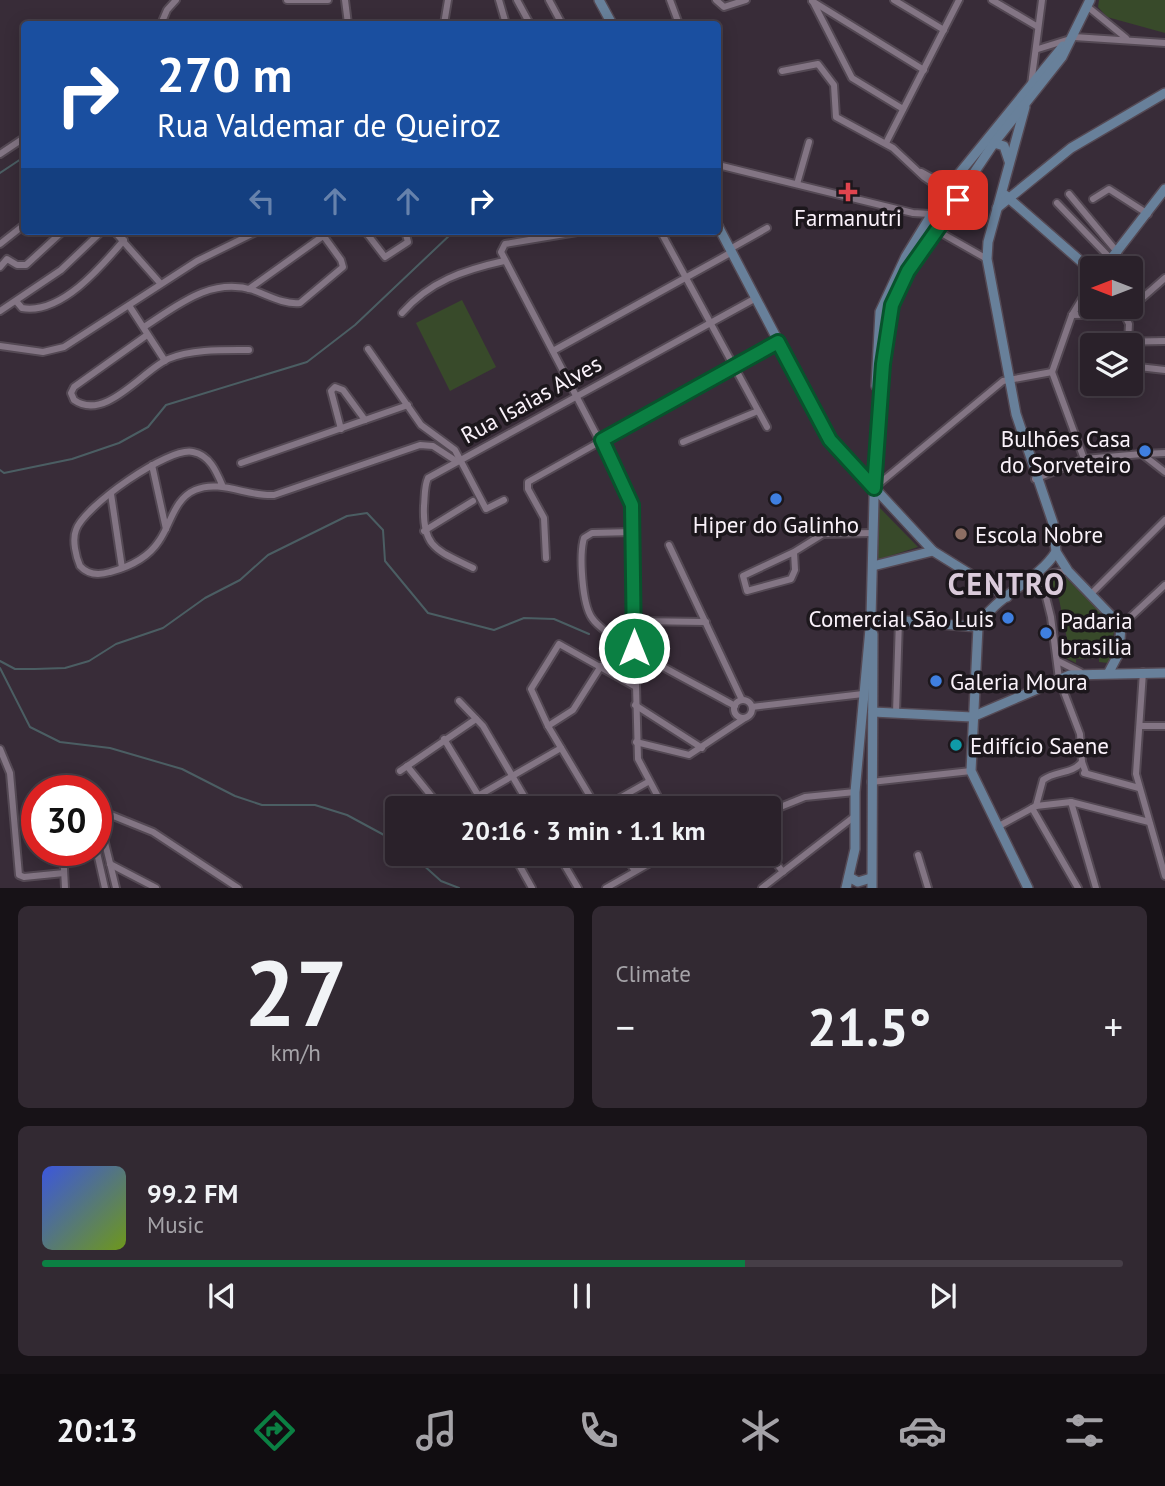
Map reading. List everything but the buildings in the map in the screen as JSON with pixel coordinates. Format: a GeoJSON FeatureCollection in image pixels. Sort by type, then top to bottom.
{"type":"FeatureCollection","features":[{"type":"Feature","properties":{"kind":"street"},"geometry":{"type":"LineString","coordinates":[[162,21],[176,0]]}},
{"type":"Feature","properties":{"kind":"street"},"geometry":{"type":"LineString","coordinates":[[287,0],[325,0]]}},
{"type":"Feature","properties":{"kind":"street"},"geometry":{"type":"LineString","coordinates":[[345,0],[348,21]]}},
{"type":"Feature","properties":{"kind":"street"},"geometry":{"type":"LineString","coordinates":[[444,21],[448,0]]}},
{"type":"Feature","properties":{"kind":"street"},"geometry":{"type":"LineString","coordinates":[[499,0],[505,21]]}},
{"type":"Feature","properties":{"kind":"street"},"geometry":{"type":"LineString","coordinates":[[517,0],[528,21]]}},
{"type":"Feature","properties":{"kind":"street"},"geometry":{"type":"LineString","coordinates":[[549,0],[560,21]]}},
{"type":"Feature","properties":{"kind":"street"},"geometry":{"type":"LineString","coordinates":[[599,0],[610,21]]}},
{"type":"Feature","properties":{"kind":"street"},"geometry":{"type":"LineString","coordinates":[[670,0],[678,21]]}},
{"type":"Feature","properties":{"kind":"street"},"geometry":{"type":"LineString","coordinates":[[716,0],[724,7],[746,0]]}},
{"type":"Feature","properties":{"kind":"street"},"geometry":{"type":"LineString","coordinates":[[894,0],[944,30]]}},
{"type":"Feature","properties":{"kind":"street"},"geometry":{"type":"LineString","coordinates":[[886,143],[959,0]]}},
{"type":"Feature","properties":{"kind":"street"},"geometry":{"type":"LineString","coordinates":[[992,0],[1038,27]]}},
{"type":"Feature","properties":{"kind":"street"},"geometry":{"type":"LineString","coordinates":[[1030,88],[1038,49],[1042,0]]}},
{"type":"Feature","properties":{"kind":"street"},"geometry":{"type":"LineString","coordinates":[[812,1],[924,70]]}},
{"type":"Feature","properties":{"kind":"street"},"geometry":{"type":"LineString","coordinates":[[812,1],[852,78],[903,109]]}},
{"type":"Feature","properties":{"kind":"street"},"geometry":{"type":"LineString","coordinates":[[885,313],[908,271],[994,143],[1027,102],[1070,38],[1088,2],[1127,39]]}},
{"type":"Feature","properties":{"kind":"street"},"geometry":{"type":"LineString","coordinates":[[1038,49],[1070,38],[1165,43]]}},
{"type":"Feature","properties":{"kind":"street"},"geometry":{"type":"LineString","coordinates":[[846,887],[855,849],[855,792],[871,623],[875,458],[885,313],[897,273],[947,188],[1070,38]]}},
{"type":"Feature","properties":{"kind":"street"},"geometry":{"type":"LineString","coordinates":[[782,71],[811,63],[821,66],[834,85],[836,117],[886,143],[920,172],[959,197]]}},
{"type":"Feature","properties":{"kind":"street"},"geometry":{"type":"LineString","coordinates":[[1005,195],[1072,148],[1165,93]]}},
{"type":"Feature","properties":{"kind":"street"},"geometry":{"type":"LineString","coordinates":[[1027,102],[1009,161],[1005,195],[997,209],[987,259],[1021,437],[1053,523],[1056,552],[1068,571],[1121,626]]}},
{"type":"Feature","properties":{"kind":"street"},"geometry":{"type":"LineString","coordinates":[[0,154],[21,140]]}},
{"type":"Feature","properties":{"kind":"street"},"geometry":{"type":"LineString","coordinates":[[797,184],[809,142]]}},
{"type":"Feature","properties":{"kind":"street"},"geometry":{"type":"LineString","coordinates":[[994,143],[1004,146],[1009,161]]}},
{"type":"Feature","properties":{"kind":"street"},"geometry":{"type":"LineString","coordinates":[[721,165],[913,213],[930,214]]}},
{"type":"Feature","properties":{"kind":"street"},"geometry":{"type":"LineString","coordinates":[[1093,198],[1108,189],[1147,214]]}},
{"type":"Feature","properties":{"kind":"street"},"geometry":{"type":"LineString","coordinates":[[1115,256],[1165,189]]}},
{"type":"Feature","properties":{"kind":"street"},"geometry":{"type":"LineString","coordinates":[[1069,194],[1115,256]]}},
{"type":"Feature","properties":{"kind":"street"},"geometry":{"type":"LineString","coordinates":[[1005,195],[1080,261]]}},
{"type":"Feature","properties":{"kind":"street"},"geometry":{"type":"LineString","coordinates":[[1056,203],[1115,256]]}},
{"type":"Feature","properties":{"kind":"street"},"geometry":{"type":"LineString","coordinates":[[913,213],[925,223]]}},
{"type":"Feature","properties":{"kind":"street"},"geometry":{"type":"LineString","coordinates":[[0,244],[21,227]]}},
{"type":"Feature","properties":{"kind":"street"},"geometry":{"type":"LineString","coordinates":[[553,351],[686,277],[767,228]]}},
{"type":"Feature","properties":{"kind":"street"},"geometry":{"type":"LineString","coordinates":[[936,230],[987,259]]}},
{"type":"Feature","properties":{"kind":"street"},"geometry":{"type":"LineString","coordinates":[[721,232],[830,440],[933,551],[1007,597]]}},
{"type":"Feature","properties":{"kind":"street"},"geometry":{"type":"LineString","coordinates":[[0,267],[8,259],[17,265],[26,265],[59,235]]}},
{"type":"Feature","properties":{"kind":"street"},"geometry":{"type":"LineString","coordinates":[[0,310],[78,256],[98,235]]}},
{"type":"Feature","properties":{"kind":"street"},"geometry":{"type":"LineString","coordinates":[[118,235],[160,284]]}},
{"type":"Feature","properties":{"kind":"street"},"geometry":{"type":"LineString","coordinates":[[0,346],[25,351],[54,351],[130,307],[197,261],[250,235]]}},
{"type":"Feature","properties":{"kind":"street"},"geometry":{"type":"LineString","coordinates":[[249,289],[321,235]]}},
{"type":"Feature","properties":{"kind":"street"},"geometry":{"type":"LineString","coordinates":[[144,327],[197,293],[216,288],[249,289],[290,303],[300,303],[342,267],[341,260],[323,235]]}},
{"type":"Feature","properties":{"kind":"street"},"geometry":{"type":"LineString","coordinates":[[368,235],[385,257],[408,242],[406,235]]}},
{"type":"Feature","properties":{"kind":"street"},"geometry":{"type":"LineString","coordinates":[[552,235],[505,244],[500,252],[602,440],[631,500],[636,742],[638,759],[657,796]]}},
{"type":"Feature","properties":{"kind":"street"},"geometry":{"type":"LineString","coordinates":[[663,235],[767,427]]}},
{"type":"Feature","properties":{"kind":"street"},"geometry":{"type":"LineString","coordinates":[[16,301],[22,308],[31,309],[70,293],[94,275],[124,240]]}},
{"type":"Feature","properties":{"kind":"street"},"geometry":{"type":"LineString","coordinates":[[402,313],[425,289],[457,273],[504,261]]}},
{"type":"Feature","properties":{"kind":"street"},"geometry":{"type":"LineString","coordinates":[[1143,298],[1165,279]]}},
{"type":"Feature","properties":{"kind":"street","name":"Rua Isaias Alves"},"geometry":{"type":"LineString","coordinates":[[424,531],[426,481],[458,459],[756,298]]}},
{"type":"Feature","properties":{"kind":"street"},"geometry":{"type":"LineString","coordinates":[[1080,302],[1072,315],[1052,372],[1084,459]]}},
{"type":"Feature","properties":{"kind":"street"},"geometry":{"type":"LineString","coordinates":[[130,307],[165,361]]}},
{"type":"Feature","properties":{"kind":"street"},"geometry":{"type":"LineString","coordinates":[[1072,315],[1080,315]]}},
{"type":"Feature","properties":{"kind":"street"},"geometry":{"type":"LineString","coordinates":[[148,335],[74,387],[71,396],[80,405],[105,402],[165,361],[198,353],[249,350]]}},
{"type":"Feature","properties":{"kind":"street"},"geometry":{"type":"LineString","coordinates":[[1143,342],[1165,341]]}},
{"type":"Feature","properties":{"kind":"street"},"geometry":{"type":"LineString","coordinates":[[546,558],[544,518],[528,489],[528,482],[778,342]]}},
{"type":"Feature","properties":{"kind":"street"},"geometry":{"type":"LineString","coordinates":[[368,349],[421,425],[449,445],[486,509],[503,500]]}},
{"type":"Feature","properties":{"kind":"street"},"geometry":{"type":"LineString","coordinates":[[1143,367],[1165,370]]}},
{"type":"Feature","properties":{"kind":"street"},"geometry":{"type":"LineString","coordinates":[[874,488],[999,384],[1010,379],[1052,372]]}},
{"type":"Feature","properties":{"kind":"street"},"geometry":{"type":"LineString","coordinates":[[341,429],[330,394],[335,387],[344,390],[365,420]]}},
{"type":"Feature","properties":{"kind":"street"},"geometry":{"type":"LineString","coordinates":[[241,463],[408,405]]}},
{"type":"Feature","properties":{"kind":"street"},"geometry":{"type":"LineString","coordinates":[[683,442],[758,411]]}},
{"type":"Feature","properties":{"kind":"street"},"geometry":{"type":"LineString","coordinates":[[223,487],[212,466],[197,453],[182,451],[152,465],[111,494],[78,525],[75,537],[78,561],[85,571],[94,574],[122,568],[148,553],[186,494],[201,487],[223,487],[252,495],[274,495],[421,445],[433,446],[458,459]]}},
{"type":"Feature","properties":{"kind":"street"},"geometry":{"type":"LineString","coordinates":[[1035,479],[1084,459],[1165,453]]}},
{"type":"Feature","properties":{"kind":"street"},"geometry":{"type":"LineString","coordinates":[[1142,454],[1165,472]]}},
{"type":"Feature","properties":{"kind":"street"},"geometry":{"type":"LineString","coordinates":[[152,465],[166,528]]}},
{"type":"Feature","properties":{"kind":"street"},"geometry":{"type":"LineString","coordinates":[[111,494],[122,568]]}},
{"type":"Feature","properties":{"kind":"street"},"geometry":{"type":"LineString","coordinates":[[473,501],[424,531],[439,551],[474,568]]}},
{"type":"Feature","properties":{"kind":"street"},"geometry":{"type":"LineString","coordinates":[[1092,593],[1165,520]]}},
{"type":"Feature","properties":{"kind":"street"},"geometry":{"type":"LineString","coordinates":[[633,532],[592,533],[582,544],[584,599],[588,611],[603,631],[735,706]]}},
{"type":"Feature","properties":{"kind":"street"},"geometry":{"type":"LineString","coordinates":[[794,552],[793,577],[747,591],[743,576],[794,552],[823,534],[873,533]]}},
{"type":"Feature","properties":{"kind":"street"},"geometry":{"type":"LineString","coordinates":[[669,545],[742,701],[752,706],[863,694]]}},
{"type":"Feature","properties":{"kind":"street"},"geometry":{"type":"LineString","coordinates":[[873,566],[933,551]]}},
{"type":"Feature","properties":{"kind":"street"},"geometry":{"type":"LineString","coordinates":[[1028,887],[971,771],[978,627],[988,612],[1040,573],[1056,552]]}},
{"type":"Feature","properties":{"kind":"street"},"geometry":{"type":"LineString","coordinates":[[1044,583],[1054,573],[1068,571]]}},
{"type":"Feature","properties":{"kind":"street"},"geometry":{"type":"LineString","coordinates":[[1040,573],[1058,661],[1059,679],[1080,734],[1082,762],[1086,774]]}},
{"type":"Feature","properties":{"kind":"street"},"geometry":{"type":"LineString","coordinates":[[1109,672],[1119,653],[1121,626],[1165,585]]}},
{"type":"Feature","properties":{"kind":"street"},"geometry":{"type":"LineString","coordinates":[[871,623],[899,620],[978,627]]}},
{"type":"Feature","properties":{"kind":"street"},"geometry":{"type":"LineString","coordinates":[[896,713],[899,620]]}},
{"type":"Feature","properties":{"kind":"street"},"geometry":{"type":"LineString","coordinates":[[634,621],[706,622]]}},
{"type":"Feature","properties":{"kind":"street"},"geometry":{"type":"LineString","coordinates":[[850,871],[858,882],[872,883],[871,623]]}},
{"type":"Feature","properties":{"kind":"street"},"geometry":{"type":"LineString","coordinates":[[590,796],[548,726],[531,690],[557,646],[564,645],[634,686]]}},
{"type":"Feature","properties":{"kind":"street"},"geometry":{"type":"LineString","coordinates":[[1058,661],[1082,673]]}},
{"type":"Feature","properties":{"kind":"street"},"geometry":{"type":"LineString","coordinates":[[548,726],[573,710],[601,666]]}},
{"type":"Feature","properties":{"kind":"street"},"geometry":{"type":"LineString","coordinates":[[873,712],[972,717],[1059,679],[1082,673],[1165,673]]}},
{"type":"Feature","properties":{"kind":"street"},"geometry":{"type":"LineString","coordinates":[[1143,673],[1136,774],[1149,822],[1163,858],[1165,876]]}},
{"type":"Feature","properties":{"kind":"street"},"geometry":{"type":"LineString","coordinates":[[459,701],[476,719],[524,796]]}},
{"type":"Feature","properties":{"kind":"street"},"geometry":{"type":"LineString","coordinates":[[735,706],[742,701]]}},
{"type":"Feature","properties":{"kind":"street"},"geometry":{"type":"LineString","coordinates":[[635,705],[702,748]]}},
{"type":"Feature","properties":{"kind":"street"},"geometry":{"type":"LineString","coordinates":[[735,706],[736,715],[745,718]]}},
{"type":"Feature","properties":{"kind":"street"},"geometry":{"type":"LineString","coordinates":[[636,742],[683,755],[702,748],[750,715],[752,706]]}},
{"type":"Feature","properties":{"kind":"street"},"geometry":{"type":"LineString","coordinates":[[400,771],[476,719]]}},
{"type":"Feature","properties":{"kind":"street"},"geometry":{"type":"LineString","coordinates":[[1140,726],[1165,726]]}},
{"type":"Feature","properties":{"kind":"street"},"geometry":{"type":"LineString","coordinates":[[444,739],[478,795],[561,748]]}},
{"type":"Feature","properties":{"kind":"street"},"geometry":{"type":"LineString","coordinates":[[0,749],[10,773],[19,874],[24,877],[65,873]]}},
{"type":"Feature","properties":{"kind":"street"},"geometry":{"type":"LineString","coordinates":[[1074,771],[1082,762]]}},
{"type":"Feature","properties":{"kind":"street"},"geometry":{"type":"LineString","coordinates":[[407,766],[431,796]]}},
{"type":"Feature","properties":{"kind":"street"},"geometry":{"type":"LineString","coordinates":[[871,782],[971,771]]}},
{"type":"Feature","properties":{"kind":"street"},"geometry":{"type":"LineString","coordinates":[[1077,887],[1034,807],[1043,780],[1051,775],[1074,771],[1139,788]]}},
{"type":"Feature","properties":{"kind":"street"},"geometry":{"type":"LineString","coordinates":[[1118,781],[1136,774]]}},
{"type":"Feature","properties":{"kind":"street"},"geometry":{"type":"LineString","coordinates":[[623,796],[648,782]]}},
{"type":"Feature","properties":{"kind":"street"},"geometry":{"type":"LineString","coordinates":[[781,807],[805,797],[855,792]]}},
{"type":"Feature","properties":{"kind":"street"},"geometry":{"type":"LineString","coordinates":[[999,826],[1034,807],[1071,802],[1149,822]]}},
{"type":"Feature","properties":{"kind":"street"},"geometry":{"type":"LineString","coordinates":[[1071,802],[1096,887]]}},
{"type":"Feature","properties":{"kind":"street"},"geometry":{"type":"LineString","coordinates":[[112,816],[153,832],[238,887]]}},
{"type":"Feature","properties":{"kind":"street"},"geometry":{"type":"LineString","coordinates":[[762,887],[855,816]]}},
{"type":"Feature","properties":{"kind":"street"},"geometry":{"type":"LineString","coordinates":[[855,849],[863,852],[871,850]]}},
{"type":"Feature","properties":{"kind":"street"},"geometry":{"type":"LineString","coordinates":[[918,855],[928,887]]}},
{"type":"Feature","properties":{"kind":"street"},"geometry":{"type":"LineString","coordinates":[[850,871],[862,862],[871,865]]}},
{"type":"Feature","properties":{"kind":"street"},"geometry":{"type":"LineString","coordinates":[[112,865],[156,887]]}},
{"type":"Feature","properties":{"kind":"street"},"geometry":{"type":"LineString","coordinates":[[64,866],[65,887]]}},
{"type":"Feature","properties":{"kind":"street"},"geometry":{"type":"LineString","coordinates":[[100,866],[105,887]]}},
{"type":"Feature","properties":{"kind":"street"},"geometry":{"type":"LineString","coordinates":[[111,866],[116,887]]}},
{"type":"Feature","properties":{"kind":"street"},"geometry":{"type":"LineString","coordinates":[[519,866],[532,887]]}},
{"type":"Feature","properties":{"kind":"street"},"geometry":{"type":"LineString","coordinates":[[565,866],[578,887]]}},
{"type":"Feature","properties":{"kind":"street"},"geometry":{"type":"LineString","coordinates":[[632,866],[635,871]]}},
{"type":"Feature","properties":{"kind":"street"},"geometry":{"type":"LineString","coordinates":[[606,887],[644,866]]}},
{"type":"Feature","properties":{"kind":"street"},"geometry":{"type":"LineString","coordinates":[[778,866],[783,872]]}},
{"type":"Feature","properties":{"kind":"green space"},"geometry":{"type":"Polygon","coordinates":[[[1099,0],[1165,0],[1165,33],[1107,17],[1098,7],[1099,0]]]}},
{"type":"Feature","properties":{"kind":"green space"},"geometry":{"type":"Polygon","coordinates":[[[462,300],[496,367],[450,391],[416,323],[462,300]]]}},
{"type":"Feature","properties":{"kind":"green space"},"geometry":{"type":"Polygon","coordinates":[[[878,506],[918,547],[877,560],[878,506]]]}},
{"type":"Feature","properties":{"kind":"green space"},"geometry":{"type":"Polygon","coordinates":[[[1063,575],[1098,609],[1100,607],[1115,626],[1110,654],[1114,657],[1108,663],[1099,662],[1099,658],[1076,659],[1076,663],[1066,658],[1065,652],[1069,649],[1059,599],[1051,590],[1053,580],[1063,575]]]}},
{"type":"Feature","properties":{"kind":"waterway"},"geometry":{"type":"LineString","coordinates":[[0,173],[21,159]]}},
{"type":"Feature","properties":{"kind":"waterway"},"geometry":{"type":"LineString","coordinates":[[0,470],[4,473],[72,459],[119,443],[148,427],[166,405],[307,362],[355,325],[450,235]]}},
{"type":"Feature","properties":{"kind":"waterway"},"geometry":{"type":"LineString","coordinates":[[0,661],[15,669],[65,668],[89,661],[116,644],[163,628],[205,598],[240,580],[268,555],[347,516],[367,513],[383,530],[385,561],[428,613],[494,630],[524,618],[554,619],[589,634]]}},
{"type":"Feature","properties":{"kind":"waterway"},"geometry":{"type":"LineString","coordinates":[[0,668],[30,727],[60,742],[110,748],[182,769],[235,796],[262,805],[315,805],[347,815],[385,836]]}},
{"type":"Feature","properties":{"kind":"waterway"},"geometry":{"type":"LineString","coordinates":[[424,866],[441,881],[459,888]]}},
{"type":"Feature","properties":{"kind":"place","name":"Farmanutri"},"geometry":{"type":"Point","coordinates":[848,192]}},
{"type":"Feature","properties":{"kind":"place","name":"Bulhões Casa do Sorveteiro"},"geometry":{"type":"Point","coordinates":[1145,451]}},
{"type":"Feature","properties":{"kind":"place","name":"Hiper do Galinho"},"geometry":{"type":"Point","coordinates":[776,499]}},
{"type":"Feature","properties":{"kind":"place","name":"Escola Nobre"},"geometry":{"type":"Point","coordinates":[961,534]}},
{"type":"Feature","properties":{"kind":"place","name":"Comercial São Luis"},"geometry":{"type":"Point","coordinates":[1008,618]}},
{"type":"Feature","properties":{"kind":"place","name":"Padaria brasilia"},"geometry":{"type":"Point","coordinates":[1046,633]}},
{"type":"Feature","properties":{"kind":"place","name":"Galeria Moura"},"geometry":{"type":"Point","coordinates":[936,681]}},
{"type":"Feature","properties":{"kind":"place","name":"Edifício Saene"},"geometry":{"type":"Point","coordinates":[956,745]}},
{"type":"Feature","properties":{"kind":"district","name":"CENTRO"},"geometry":{"type":"Point","coordinates":[1007,583]}},
{"type":"Feature","properties":{"kind":"route"},"geometry":{"type":"LineString","coordinates":[[634,648],[632,505],[602,440],[778,342],[830,440],[874,488],[883,364],[892,305],[908,271],[958,200]]}}]}
